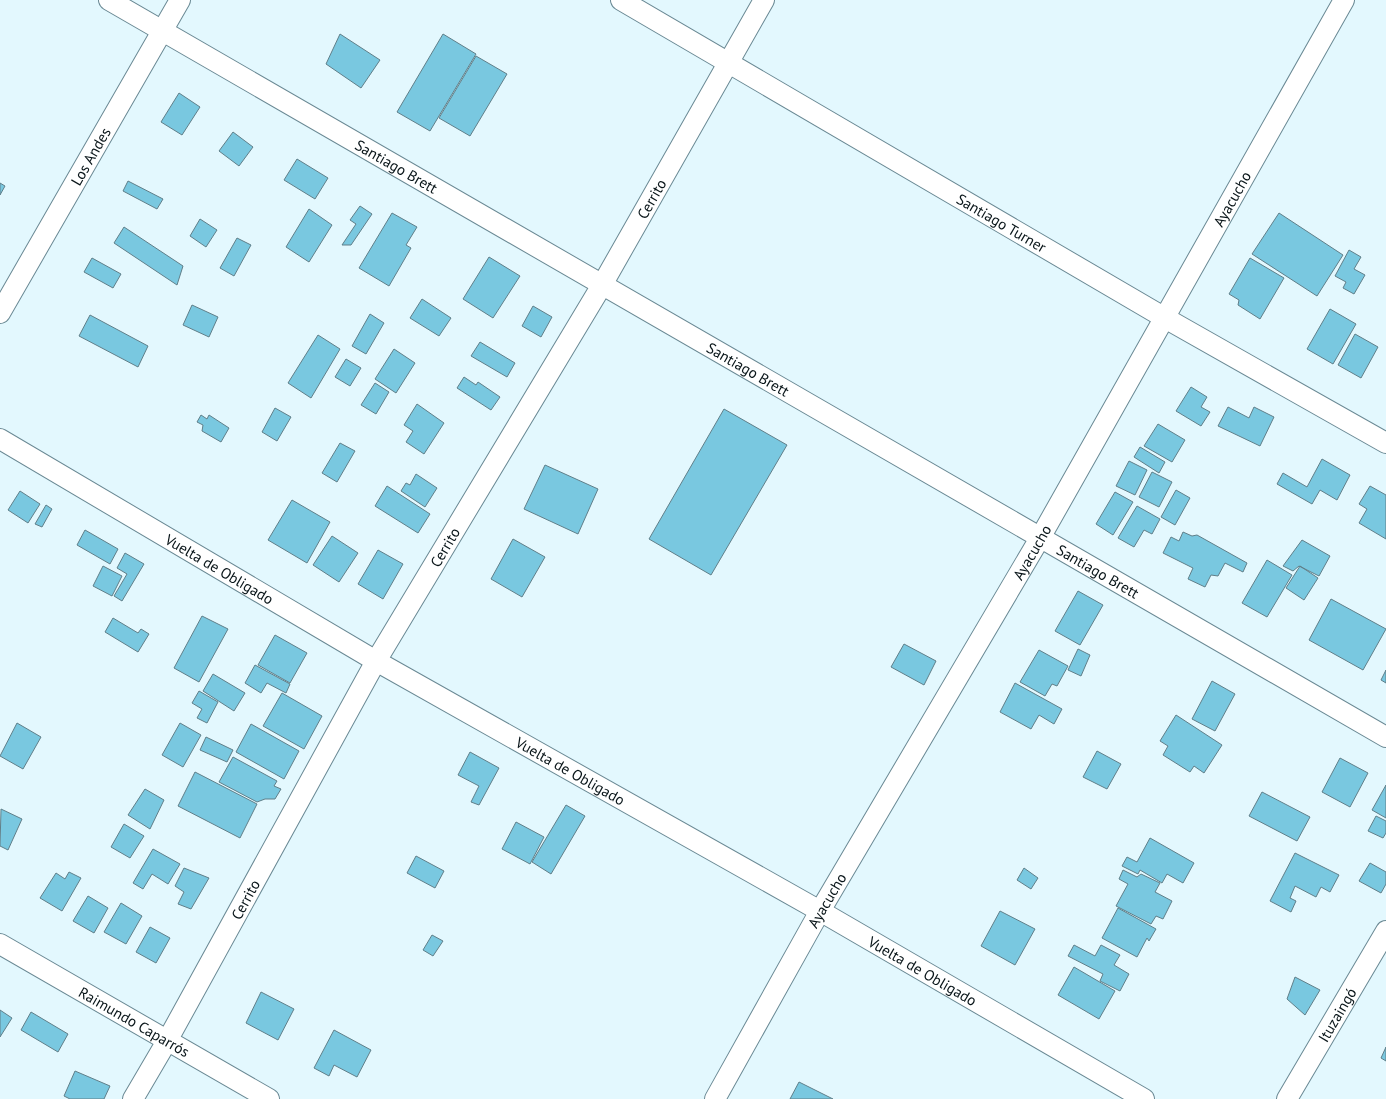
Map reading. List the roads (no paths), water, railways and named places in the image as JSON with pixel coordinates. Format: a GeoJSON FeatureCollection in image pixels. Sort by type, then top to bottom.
{"type":"FeatureCollection","features":[{"type":"Feature","properties":{"kind":"street","name":"Santiago Brett"},"geometry":{"type":"LineString","coordinates":[[109,0],[1386,737]]}},
{"type":"Feature","properties":{"kind":"street","name":"Los Andes"},"geometry":{"type":"LineString","coordinates":[[0,313],[180,0]]}},
{"type":"Feature","properties":{"kind":"street","name":"Santiago Turner"},"geometry":{"type":"LineString","coordinates":[[620,0],[1165,318],[1386,443]]}},
{"type":"Feature","properties":{"kind":"street","name":"Cerrito"},"geometry":{"type":"LineString","coordinates":[[133,1099],[167,1041],[376,662],[602,285],[764,0]]}},
{"type":"Feature","properties":{"kind":"street","name":"Ayacucho"},"geometry":{"type":"LineString","coordinates":[[715,1099],[820,911],[1040,538],[1344,0]]}},
{"type":"Feature","properties":{"kind":"street","name":"Vuelta de Obligado"},"geometry":{"type":"LineString","coordinates":[[0,438],[376,662],[820,911],[1144,1099]]}},
{"type":"Feature","properties":{"kind":"street","name":"Ituzaingó"},"geometry":{"type":"LineString","coordinates":[[1287,1099],[1386,931]]}},
{"type":"Feature","properties":{"kind":"street","name":"Raimundo Caparrós"},"geometry":{"type":"LineString","coordinates":[[0,944],[269,1099]]}}]}
